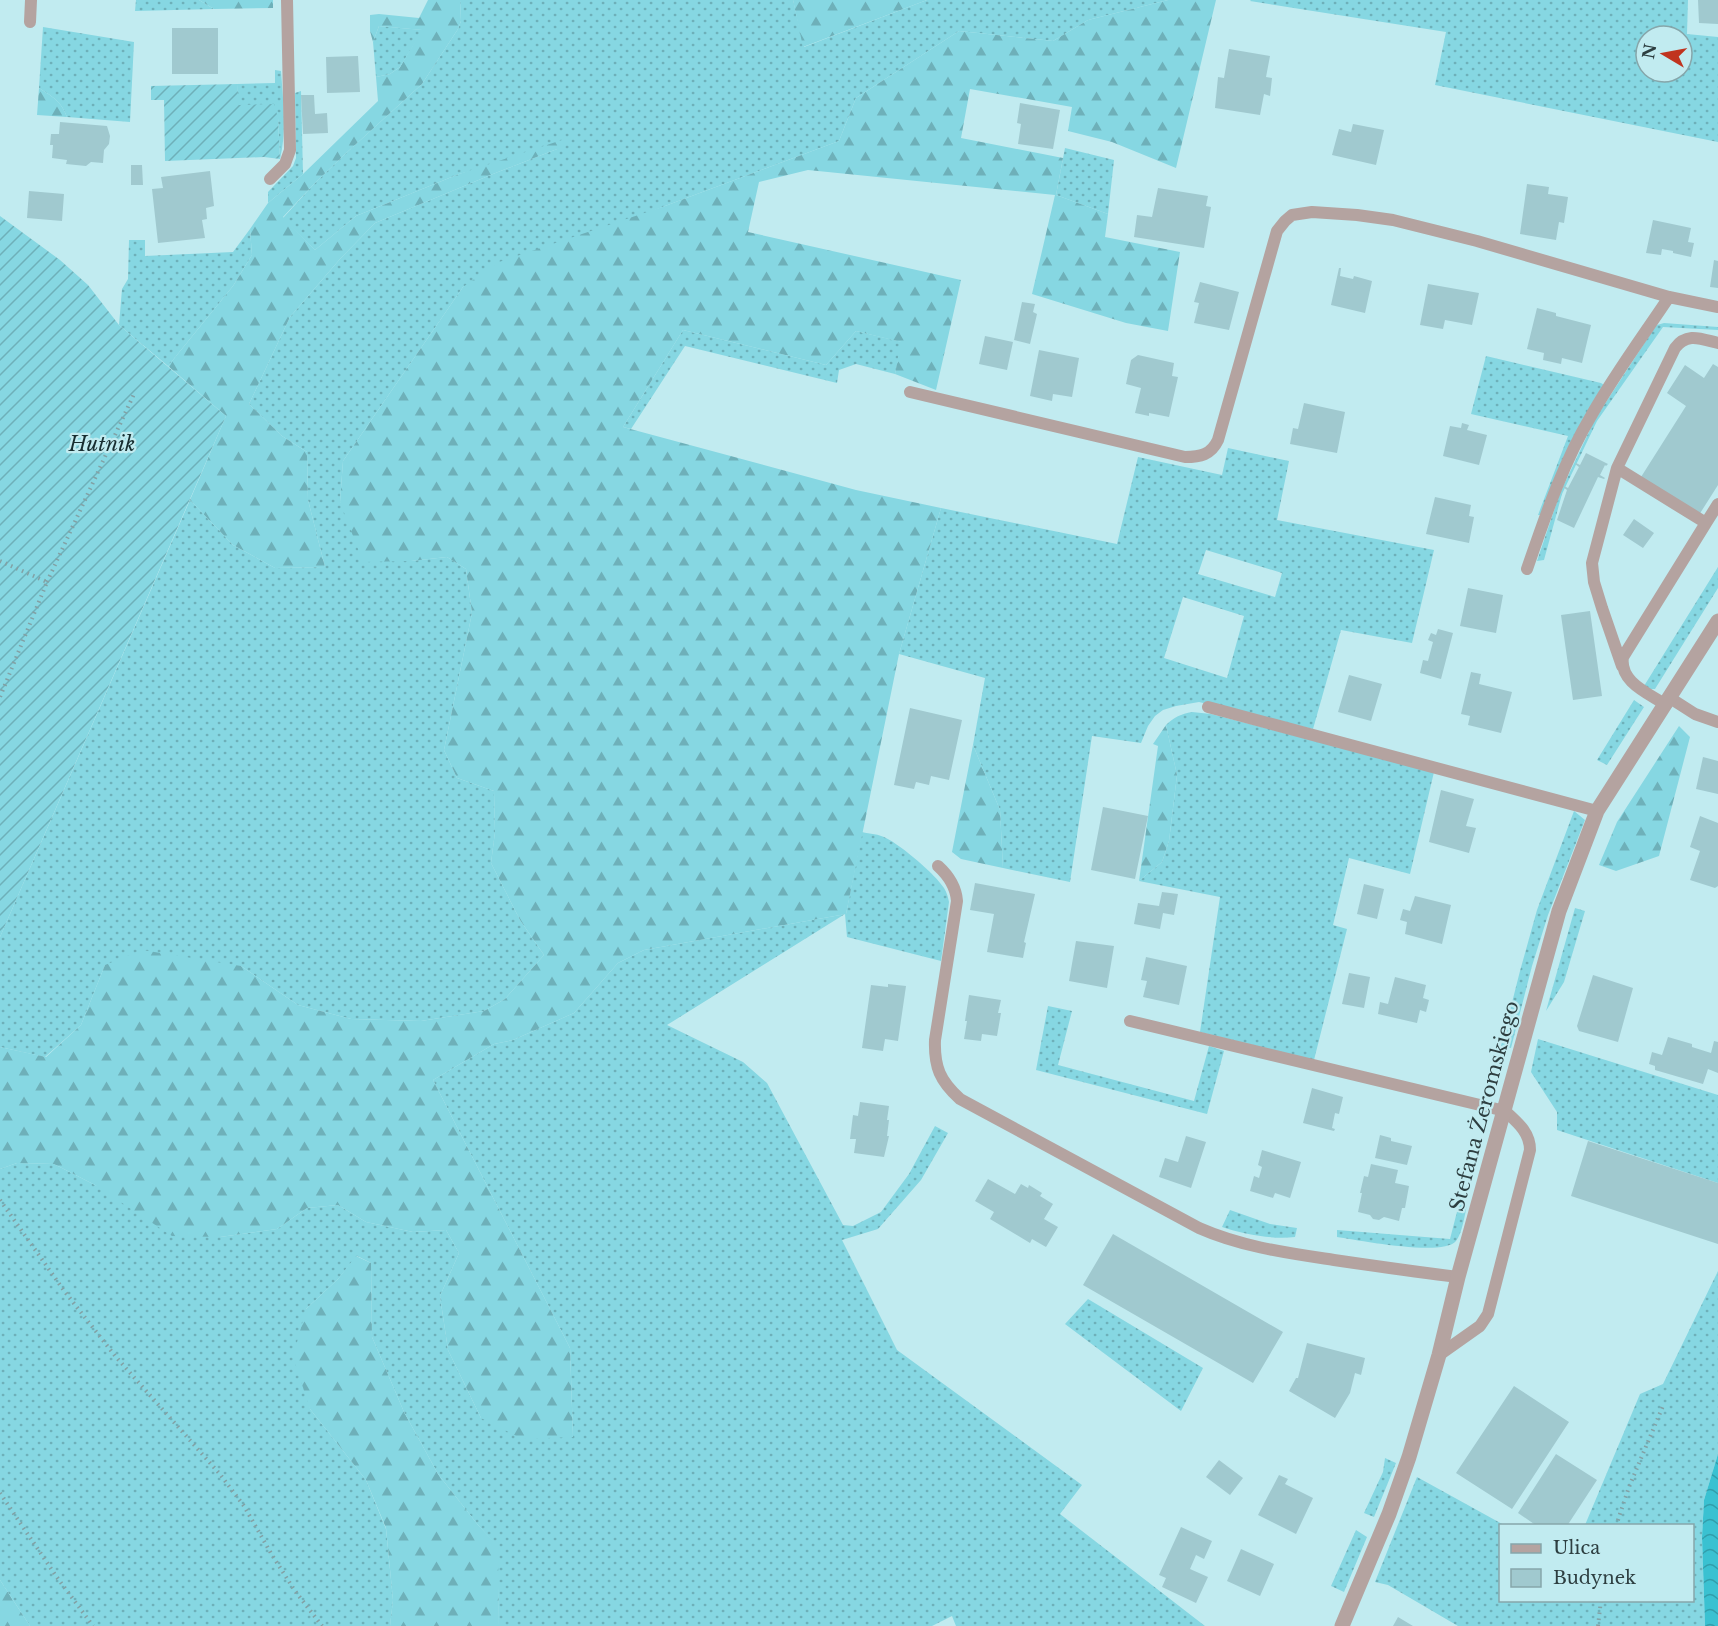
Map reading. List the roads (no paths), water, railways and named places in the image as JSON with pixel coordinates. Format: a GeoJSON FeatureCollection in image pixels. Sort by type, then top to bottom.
{"type":"FeatureCollection","features":[{"type":"Feature","properties":{"kind":"street","name":"Stefana Żeromskiego"},"geometry":{"type":"LineString","coordinates":[[1342,1626],[1389,1514],[1409,1457],[1439,1355],[1458,1277],[1559,911],[1597,811],[1718,621]]}},
{"type":"Feature","properties":{"kind":"lane"},"geometry":{"type":"LineString","coordinates":[[30,22],[31,0]]}},
{"type":"Feature","properties":{"kind":"lane"},"geometry":{"type":"LineString","coordinates":[[270,179],[285,164],[290,150],[287,0]]}},
{"type":"Feature","properties":{"kind":"lane"},"geometry":{"type":"LineString","coordinates":[[910,392],[1185,457],[1203,456],[1215,447],[1218,440],[1277,231],[1292,215],[1312,212],[1393,220],[1477,241],[1669,297],[1718,307]]}},
{"type":"Feature","properties":{"kind":"lane"},"geometry":{"type":"LineString","coordinates":[[1527,569],[1570,457],[1591,416],[1669,297]]}},
{"type":"Feature","properties":{"kind":"lane"},"geometry":{"type":"LineString","coordinates":[[1718,343],[1692,337],[1683,340],[1675,348],[1617,468],[1592,563],[1594,582],[1626,675],[1632,682],[1668,702],[1718,722]]}},
{"type":"Feature","properties":{"kind":"lane"},"geometry":{"type":"LineString","coordinates":[[1617,468],[1706,523]]}},
{"type":"Feature","properties":{"kind":"lane"},"geometry":{"type":"LineString","coordinates":[[1622,666],[1627,649],[1718,504]]}},
{"type":"Feature","properties":{"kind":"lane"},"geometry":{"type":"LineString","coordinates":[[1208,707],[1597,811]]}},
{"type":"Feature","properties":{"kind":"lane"},"geometry":{"type":"LineString","coordinates":[[938,866],[953,885],[957,901],[934,1053],[941,1078],[960,1099],[1221,1238],[1240,1244],[1302,1255],[1458,1277]]}},
{"type":"Feature","properties":{"kind":"lane"},"geometry":{"type":"LineString","coordinates":[[1130,1021],[1505,1111],[1520,1124],[1527,1136],[1530,1150],[1488,1314],[1479,1326],[1439,1355]]}},
{"type":"Feature","properties":{"kind":"water"},"geometry":{"type":"Polygon","coordinates":[[[1718,1454],[1718,1626],[1705,1626],[1702,1537],[1704,1500],[1718,1454]]]}},
{"type":"Feature","properties":{"kind":"park label","name":"Hutnik"},"geometry":{"type":"Point","coordinates":[102,444]}}]}
